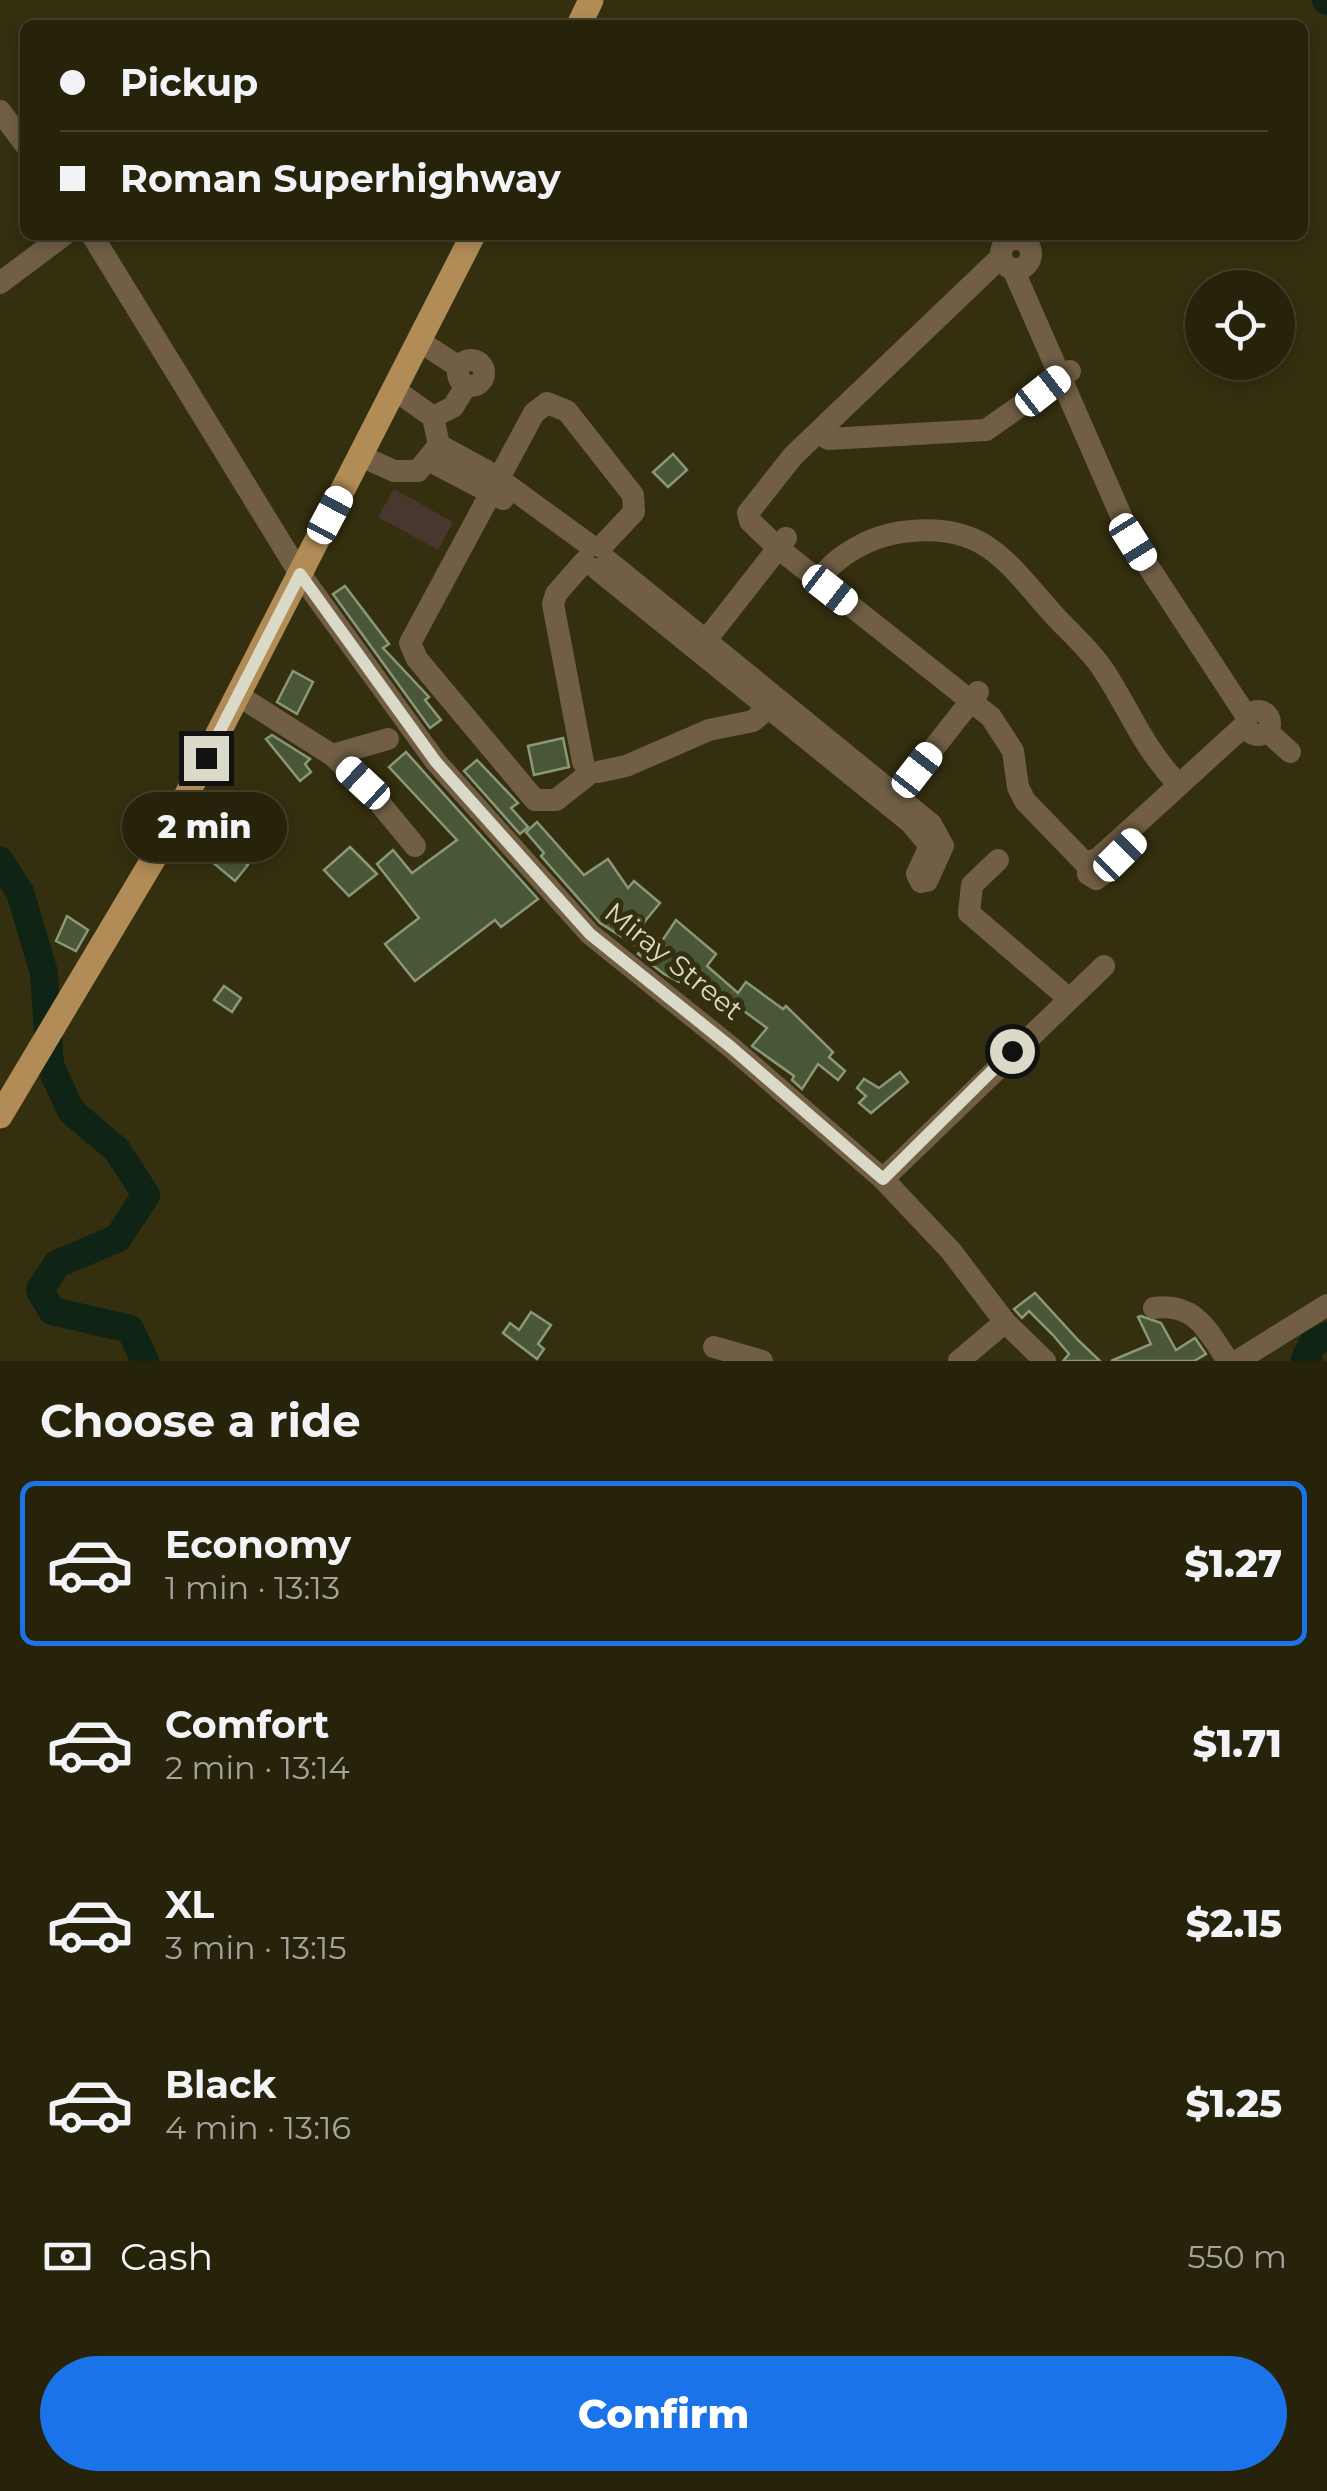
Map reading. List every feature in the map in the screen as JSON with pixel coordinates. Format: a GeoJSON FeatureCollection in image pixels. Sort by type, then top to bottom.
{"type":"FeatureCollection","features":[{"type":"Feature","properties":{"kind":"main road"},"geometry":{"type":"LineString","coordinates":[[0,1116],[156,853],[470,240]]}},
{"type":"Feature","properties":{"kind":"street"},"geometry":{"type":"LineString","coordinates":[[0,111],[20,137]]}},
{"type":"Feature","properties":{"kind":"street"},"geometry":{"type":"LineString","coordinates":[[0,282],[57,240]]}},
{"type":"Feature","properties":{"kind":"street","name":"Miray Street"},"geometry":{"type":"LineString","coordinates":[[95,240],[300,574],[436,762],[590,934],[732,1048],[883,1179],[951,1251],[1005,1322],[1045,1361]]}},
{"type":"Feature","properties":{"kind":"street"},"geometry":{"type":"LineString","coordinates":[[1254,723],[1097,861],[1066,837],[1035,804],[1018,749],[968,692],[777,538],[757,504],[797,460],[934,331],[1012,265],[1063,367],[1137,540],[1254,723],[1290,752]]}},
{"type":"Feature","properties":{"kind":"street"},"geometry":{"type":"LineString","coordinates":[[419,341],[462,377],[453,407],[433,417]]}},
{"type":"Feature","properties":{"kind":"street"},"geometry":{"type":"LineString","coordinates":[[835,428],[934,429],[994,420],[1063,367]]}},
{"type":"Feature","properties":{"kind":"street"},"geometry":{"type":"LineString","coordinates":[[395,390],[433,417]]}},
{"type":"Feature","properties":{"kind":"street"},"geometry":{"type":"LineString","coordinates":[[592,765],[572,694],[560,598],[596,558],[644,517],[636,478],[597,438],[574,402],[546,392],[534,398],[420,622],[410,643],[416,659],[527,794],[541,802],[556,800],[592,765],[768,701]]}},
{"type":"Feature","properties":{"kind":"street"},"geometry":{"type":"LineString","coordinates":[[361,456],[394,471],[418,471],[435,453],[433,417]]}},
{"type":"Feature","properties":{"kind":"street"},"geometry":{"type":"LineString","coordinates":[[435,453],[492,484],[596,558],[887,795],[968,692]]}},
{"type":"Feature","properties":{"kind":"street"},"geometry":{"type":"LineString","coordinates":[[828,580],[881,552],[932,536],[966,541],[978,554],[1009,571],[1096,668],[1146,758],[1176,788]]}},
{"type":"Feature","properties":{"kind":"street"},"geometry":{"type":"LineString","coordinates":[[696,640],[777,538]]}},
{"type":"Feature","properties":{"kind":"street"},"geometry":{"type":"LineString","coordinates":[[239,696],[332,755],[363,783],[415,846]]}},
{"type":"Feature","properties":{"kind":"street"},"geometry":{"type":"LineString","coordinates":[[1146,821],[1176,788],[1254,723]]}},
{"type":"Feature","properties":{"kind":"street"},"geometry":{"type":"LineString","coordinates":[[332,755],[388,739]]}},
{"type":"Feature","properties":{"kind":"street"},"geometry":{"type":"LineString","coordinates":[[998,860],[972,884],[969,914],[1067,998]]}},
{"type":"Feature","properties":{"kind":"street"},"geometry":{"type":"LineString","coordinates":[[883,1179],[1104,966]]}},
{"type":"Feature","properties":{"kind":"street"},"geometry":{"type":"LineString","coordinates":[[1237,1361],[1327,1305]]}},
{"type":"Feature","properties":{"kind":"street"},"geometry":{"type":"LineString","coordinates":[[1154,1308],[1171,1306],[1192,1313],[1228,1361]]}},
{"type":"Feature","properties":{"kind":"street"},"geometry":{"type":"LineString","coordinates":[[959,1361],[1005,1322]]}},
{"type":"Feature","properties":{"kind":"street"},"geometry":{"type":"LineString","coordinates":[[714,1347],[762,1361]]}},
{"type":"Feature","properties":{"kind":"shaded area"},"geometry":{"type":"Polygon","coordinates":[[[394,489],[453,522],[438,550],[378,517],[394,489]]]}},
{"type":"Feature","properties":{"kind":"building"},"geometry":{"type":"Polygon","coordinates":[[[673,454],[687,470],[668,487],[653,472],[673,454]]]}},
{"type":"Feature","properties":{"kind":"building"},"geometry":{"type":"Polygon","coordinates":[[[345,586],[389,644],[383,648],[429,697],[425,700],[441,720],[430,728],[333,594],[345,586]]]}},
{"type":"Feature","properties":{"kind":"building"},"geometry":{"type":"Polygon","coordinates":[[[293,671],[313,682],[297,714],[277,702],[293,671]]]}},
{"type":"Feature","properties":{"kind":"building"},"geometry":{"type":"Polygon","coordinates":[[[272,735],[310,759],[305,764],[311,772],[300,781],[266,739],[272,735]]]}},
{"type":"Feature","properties":{"kind":"building"},"geometry":{"type":"Polygon","coordinates":[[[563,738],[569,767],[534,775],[528,746],[563,738]]]}},
{"type":"Feature","properties":{"kind":"building"},"geometry":{"type":"Polygon","coordinates":[[[406,752],[538,899],[501,927],[495,920],[415,981],[385,944],[419,918],[377,864],[393,850],[412,873],[457,840],[389,767],[406,752]]]}},
{"type":"Feature","properties":{"kind":"building"},"geometry":{"type":"Polygon","coordinates":[[[477,760],[518,803],[511,808],[528,827],[520,834],[464,771],[477,760]]]}},
{"type":"Feature","properties":{"kind":"building"},"geometry":{"type":"Polygon","coordinates":[[[537,822],[584,875],[608,859],[628,888],[634,881],[660,903],[641,926],[662,941],[676,920],[716,954],[707,966],[738,993],[746,982],[783,1009],[786,1006],[833,1052],[829,1057],[845,1071],[838,1080],[818,1064],[802,1089],[792,1080],[794,1076],[752,1046],[767,1028],[688,970],[679,982],[664,974],[638,954],[641,949],[600,923],[541,856],[544,853],[526,832],[537,822]]]}},
{"type":"Feature","properties":{"kind":"building"},"geometry":{"type":"Polygon","coordinates":[[[218,839],[248,865],[235,881],[204,855],[218,839]]]}},
{"type":"Feature","properties":{"kind":"building"},"geometry":{"type":"Polygon","coordinates":[[[350,847],[377,874],[349,896],[324,870],[350,847]]]}},
{"type":"Feature","properties":{"kind":"building"},"geometry":{"type":"Polygon","coordinates":[[[67,916],[88,930],[76,951],[56,941],[67,916]]]}},
{"type":"Feature","properties":{"kind":"building"},"geometry":{"type":"Polygon","coordinates":[[[224,986],[241,998],[232,1012],[214,1000],[224,986]]]}},
{"type":"Feature","properties":{"kind":"building"},"geometry":{"type":"Polygon","coordinates":[[[900,1072],[908,1082],[871,1113],[859,1103],[866,1096],[857,1088],[864,1079],[879,1088],[900,1072]]]}},
{"type":"Feature","properties":{"kind":"building"},"geometry":{"type":"Polygon","coordinates":[[[1035,1293],[1100,1361],[1063,1361],[1069,1354],[1053,1335],[1029,1311],[1022,1318],[1014,1309],[1035,1293]]]}},
{"type":"Feature","properties":{"kind":"building"},"geometry":{"type":"Polygon","coordinates":[[[531,1312],[551,1325],[538,1344],[544,1349],[537,1359],[503,1333],[510,1323],[519,1330],[531,1312]]]}},
{"type":"Feature","properties":{"kind":"building"},"geometry":{"type":"Polygon","coordinates":[[[1138,1317],[1161,1323],[1176,1350],[1195,1338],[1206,1354],[1194,1361],[1111,1361],[1151,1344],[1138,1317]]]}},
{"type":"Feature","properties":{"kind":"waterway"},"geometry":{"type":"LineString","coordinates":[[0,861],[20,892],[44,973],[50,1065],[71,1111],[117,1150],[146,1195],[118,1238],[57,1264],[40,1290],[52,1311],[130,1329],[145,1361]]}},
{"type":"Feature","properties":{"kind":"waterway"},"geometry":{"type":"LineString","coordinates":[[1308,1361],[1305,1359],[1312,1344],[1327,1336]]}},
{"type":"Feature","properties":{"kind":"route"},"geometry":{"type":"LineString","coordinates":[[206,758],[300,574],[436,762],[590,934],[732,1048],[883,1179],[1012,1051]]}}]}
